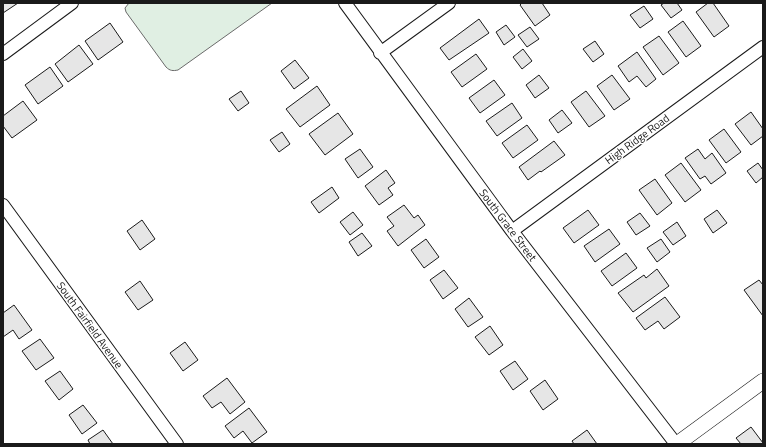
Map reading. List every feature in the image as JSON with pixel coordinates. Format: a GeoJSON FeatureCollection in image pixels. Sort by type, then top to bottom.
{"type":"FeatureCollection","features":[{"type":"Feature","properties":{"kind":"street"},"geometry":{"type":"LineString","coordinates":[[3,54],[72,3]]}},
{"type":"Feature","properties":{"kind":"street","name":"South Grace Street"},"geometry":{"type":"LineString","coordinates":[[345,3],[380,53],[512,231],[676,444]]}},
{"type":"Feature","properties":{"kind":"street"},"geometry":{"type":"LineString","coordinates":[[380,53],[449,3]]}},
{"type":"Feature","properties":{"kind":"street","name":"High Ridge Road"},"geometry":{"type":"LineString","coordinates":[[512,231],[763,47]]}},
{"type":"Feature","properties":{"kind":"street","name":"South Fairfield Avenue"},"geometry":{"type":"LineString","coordinates":[[3,205],[177,444]]}},
{"type":"Feature","properties":{"kind":"street"},"geometry":{"type":"LineString","coordinates":[[676,444],[763,380]]}},
{"type":"Feature","properties":{"kind":"green space"},"geometry":{"type":"Polygon","coordinates":[[[129,3],[272,3],[178,70],[173,71],[166,67],[126,12],[125,8],[129,3]]]}},
{"type":"Feature","properties":{"kind":"building"},"geometry":{"type":"Polygon","coordinates":[[[3,3],[18,3],[3,13],[3,3]]]}},
{"type":"Feature","properties":{"kind":"building"},"geometry":{"type":"Polygon","coordinates":[[[522,3],[542,3],[550,15],[535,26],[520,5],[522,3]]]}},
{"type":"Feature","properties":{"kind":"building"},"geometry":{"type":"Polygon","coordinates":[[[664,3],[677,3],[682,10],[671,18],[661,5],[664,3]]]}},
{"type":"Feature","properties":{"kind":"building"},"geometry":{"type":"Polygon","coordinates":[[[708,3],[713,3],[729,26],[714,37],[696,12],[708,3]]]}},
{"type":"Feature","properties":{"kind":"building"},"geometry":{"type":"Polygon","coordinates":[[[644,6],[653,19],[640,28],[630,15],[644,6]]]}},
{"type":"Feature","properties":{"kind":"building"},"geometry":{"type":"Polygon","coordinates":[[[479,19],[489,33],[449,60],[440,48],[479,19]]]}},
{"type":"Feature","properties":{"kind":"building"},"geometry":{"type":"Polygon","coordinates":[[[683,21],[701,46],[686,57],[668,32],[683,21]]]}},
{"type":"Feature","properties":{"kind":"building"},"geometry":{"type":"Polygon","coordinates":[[[110,23],[123,42],[98,60],[85,41],[110,23]]]}},
{"type":"Feature","properties":{"kind":"building"},"geometry":{"type":"Polygon","coordinates":[[[506,25],[515,37],[504,45],[496,32],[506,25]]]}},
{"type":"Feature","properties":{"kind":"building"},"geometry":{"type":"Polygon","coordinates":[[[530,27],[539,39],[527,47],[518,35],[530,27]]]}},
{"type":"Feature","properties":{"kind":"building"},"geometry":{"type":"Polygon","coordinates":[[[659,36],[679,63],[663,75],[643,47],[659,36]]]}},
{"type":"Feature","properties":{"kind":"building"},"geometry":{"type":"Polygon","coordinates":[[[595,41],[604,54],[593,62],[583,49],[595,41]]]}},
{"type":"Feature","properties":{"kind":"building"},"geometry":{"type":"Polygon","coordinates":[[[79,45],[93,64],[68,82],[55,64],[79,45]]]}},
{"type":"Feature","properties":{"kind":"building"},"geometry":{"type":"Polygon","coordinates":[[[523,49],[532,61],[522,69],[513,57],[523,49]]]}},
{"type":"Feature","properties":{"kind":"building"},"geometry":{"type":"Polygon","coordinates":[[[637,52],[656,79],[646,87],[637,76],[629,82],[618,66],[637,52]]]}},
{"type":"Feature","properties":{"kind":"building"},"geometry":{"type":"Polygon","coordinates":[[[476,54],[487,69],[462,87],[451,72],[476,54]]]}},
{"type":"Feature","properties":{"kind":"building"},"geometry":{"type":"Polygon","coordinates":[[[295,60],[309,78],[294,89],[281,71],[295,60]]]}},
{"type":"Feature","properties":{"kind":"building"},"geometry":{"type":"Polygon","coordinates":[[[50,67],[63,86],[38,104],[25,85],[50,67]]]}},
{"type":"Feature","properties":{"kind":"building"},"geometry":{"type":"Polygon","coordinates":[[[539,75],[549,88],[535,98],[526,85],[539,75]]]}},
{"type":"Feature","properties":{"kind":"building"},"geometry":{"type":"Polygon","coordinates":[[[612,75],[630,99],[614,110],[597,86],[612,75]]]}},
{"type":"Feature","properties":{"kind":"building"},"geometry":{"type":"Polygon","coordinates":[[[494,80],[505,95],[480,113],[469,98],[494,80]]]}},
{"type":"Feature","properties":{"kind":"building"},"geometry":{"type":"Polygon","coordinates":[[[317,86],[330,105],[300,127],[286,109],[317,86]]]}},
{"type":"Feature","properties":{"kind":"building"},"geometry":{"type":"Polygon","coordinates":[[[241,91],[249,103],[238,111],[229,99],[241,91]]]}},
{"type":"Feature","properties":{"kind":"building"},"geometry":{"type":"Polygon","coordinates":[[[586,91],[605,116],[589,127],[571,102],[586,91]]]}},
{"type":"Feature","properties":{"kind":"building"},"geometry":{"type":"Polygon","coordinates":[[[23,101],[37,120],[12,138],[3,126],[3,116],[23,101]]]}},
{"type":"Feature","properties":{"kind":"building"},"geometry":{"type":"Polygon","coordinates":[[[512,103],[522,118],[497,136],[486,121],[512,103]]]}},
{"type":"Feature","properties":{"kind":"building"},"geometry":{"type":"Polygon","coordinates":[[[562,110],[572,123],[558,133],[549,120],[562,110]]]}},
{"type":"Feature","properties":{"kind":"building"},"geometry":{"type":"Polygon","coordinates":[[[751,112],[763,129],[763,136],[751,145],[735,124],[751,112]]]}},
{"type":"Feature","properties":{"kind":"building"},"geometry":{"type":"Polygon","coordinates":[[[338,113],[353,134],[325,155],[309,134],[338,113]]]}},
{"type":"Feature","properties":{"kind":"building"},"geometry":{"type":"Polygon","coordinates":[[[527,125],[538,140],[513,158],[502,143],[527,125]]]}},
{"type":"Feature","properties":{"kind":"building"},"geometry":{"type":"Polygon","coordinates":[[[724,129],[741,152],[726,163],[709,140],[724,129]]]}},
{"type":"Feature","properties":{"kind":"building"},"geometry":{"type":"Polygon","coordinates":[[[282,132],[290,144],[279,152],[270,140],[282,132]]]}},
{"type":"Feature","properties":{"kind":"building"},"geometry":{"type":"Polygon","coordinates":[[[554,141],[565,155],[528,180],[519,167],[554,141]]]}},
{"type":"Feature","properties":{"kind":"building"},"geometry":{"type":"Polygon","coordinates":[[[360,149],[373,167],[358,178],[345,159],[360,149]]]}},
{"type":"Feature","properties":{"kind":"building"},"geometry":{"type":"Polygon","coordinates":[[[698,149],[705,159],[712,153],[726,173],[711,184],[705,176],[700,179],[685,158],[698,149]]]}},
{"type":"Feature","properties":{"kind":"building"},"geometry":{"type":"Polygon","coordinates":[[[681,163],[701,190],[685,202],[665,175],[681,163]]]}},
{"type":"Feature","properties":{"kind":"building"},"geometry":{"type":"Polygon","coordinates":[[[758,163],[763,170],[763,177],[756,183],[747,171],[758,163]]]}},
{"type":"Feature","properties":{"kind":"building"},"geometry":{"type":"Polygon","coordinates":[[[386,170],[395,183],[388,188],[393,195],[379,205],[365,186],[386,170]]]}},
{"type":"Feature","properties":{"kind":"building"},"geometry":{"type":"Polygon","coordinates":[[[655,179],[672,203],[657,215],[639,190],[655,179]]]}},
{"type":"Feature","properties":{"kind":"building"},"geometry":{"type":"Polygon","coordinates":[[[332,187],[339,198],[319,213],[311,202],[332,187]]]}},
{"type":"Feature","properties":{"kind":"building"},"geometry":{"type":"Polygon","coordinates":[[[404,205],[414,218],[418,215],[425,225],[398,246],[387,231],[394,226],[387,217],[404,205]]]}},
{"type":"Feature","properties":{"kind":"building"},"geometry":{"type":"Polygon","coordinates":[[[588,210],[599,225],[574,243],[563,228],[588,210]]]}},
{"type":"Feature","properties":{"kind":"building"},"geometry":{"type":"Polygon","coordinates":[[[717,210],[727,223],[713,233],[704,219],[717,210]]]}},
{"type":"Feature","properties":{"kind":"building"},"geometry":{"type":"Polygon","coordinates":[[[353,212],[363,225],[350,235],[340,222],[353,212]]]}},
{"type":"Feature","properties":{"kind":"building"},"geometry":{"type":"Polygon","coordinates":[[[640,213],[650,226],[636,235],[627,222],[640,213]]]}},
{"type":"Feature","properties":{"kind":"building"},"geometry":{"type":"Polygon","coordinates":[[[142,220],[155,239],[140,250],[127,231],[142,220]]]}},
{"type":"Feature","properties":{"kind":"building"},"geometry":{"type":"Polygon","coordinates":[[[677,222],[686,236],[673,245],[663,232],[677,222]]]}},
{"type":"Feature","properties":{"kind":"building"},"geometry":{"type":"Polygon","coordinates":[[[609,229],[620,244],[595,262],[584,246],[609,229]]]}},
{"type":"Feature","properties":{"kind":"building"},"geometry":{"type":"Polygon","coordinates":[[[362,233],[372,246],[358,256],[349,242],[362,233]]]}},
{"type":"Feature","properties":{"kind":"building"},"geometry":{"type":"Polygon","coordinates":[[[426,239],[439,257],[424,268],[411,250],[426,239]]]}},
{"type":"Feature","properties":{"kind":"building"},"geometry":{"type":"Polygon","coordinates":[[[661,239],[670,252],[657,262],[647,248],[661,239]]]}},
{"type":"Feature","properties":{"kind":"building"},"geometry":{"type":"Polygon","coordinates":[[[626,253],[637,268],[612,286],[601,271],[626,253]]]}},
{"type":"Feature","properties":{"kind":"building"},"geometry":{"type":"Polygon","coordinates":[[[657,269],[669,286],[633,312],[618,293],[644,275],[646,278],[657,269]]]}},
{"type":"Feature","properties":{"kind":"building"},"geometry":{"type":"Polygon","coordinates":[[[444,270],[458,288],[443,299],[430,280],[444,270]]]}},
{"type":"Feature","properties":{"kind":"building"},"geometry":{"type":"Polygon","coordinates":[[[759,280],[763,285],[763,316],[744,290],[759,280]]]}},
{"type":"Feature","properties":{"kind":"building"},"geometry":{"type":"Polygon","coordinates":[[[140,281],[153,300],[138,310],[125,292],[140,281]]]}},
{"type":"Feature","properties":{"kind":"building"},"geometry":{"type":"Polygon","coordinates":[[[665,297],[680,317],[664,329],[658,321],[645,330],[636,318],[665,297]]]}},
{"type":"Feature","properties":{"kind":"building"},"geometry":{"type":"Polygon","coordinates":[[[469,298],[483,317],[468,327],[455,309],[469,298]]]}},
{"type":"Feature","properties":{"kind":"building"},"geometry":{"type":"Polygon","coordinates":[[[14,305],[32,330],[19,339],[13,330],[3,337],[3,313],[14,305]]]}},
{"type":"Feature","properties":{"kind":"building"},"geometry":{"type":"Polygon","coordinates":[[[490,326],[503,345],[489,355],[475,337],[490,326]]]}},
{"type":"Feature","properties":{"kind":"building"},"geometry":{"type":"Polygon","coordinates":[[[40,339],[54,358],[36,370],[22,351],[40,339]]]}},
{"type":"Feature","properties":{"kind":"building"},"geometry":{"type":"Polygon","coordinates":[[[185,342],[198,360],[183,371],[170,353],[185,342]]]}},
{"type":"Feature","properties":{"kind":"building"},"geometry":{"type":"Polygon","coordinates":[[[515,361],[528,379],[513,390],[500,371],[515,361]]]}},
{"type":"Feature","properties":{"kind":"building"},"geometry":{"type":"Polygon","coordinates":[[[60,371],[73,389],[59,400],[45,381],[60,371]]]}},
{"type":"Feature","properties":{"kind":"building"},"geometry":{"type":"Polygon","coordinates":[[[227,378],[245,402],[230,414],[221,402],[212,408],[203,396],[227,378]]]}},
{"type":"Feature","properties":{"kind":"building"},"geometry":{"type":"Polygon","coordinates":[[[545,380],[558,399],[543,410],[530,391],[545,380]]]}},
{"type":"Feature","properties":{"kind":"building"},"geometry":{"type":"Polygon","coordinates":[[[83,405],[97,423],[82,434],[69,415],[83,405]]]}},
{"type":"Feature","properties":{"kind":"building"},"geometry":{"type":"Polygon","coordinates":[[[249,408],[267,432],[252,443],[243,431],[234,438],[225,426],[249,408]]]}},
{"type":"Feature","properties":{"kind":"building"},"geometry":{"type":"Polygon","coordinates":[[[751,427],[763,444],[741,444],[736,438],[751,427]]]}},
{"type":"Feature","properties":{"kind":"building"},"geometry":{"type":"Polygon","coordinates":[[[103,430],[113,444],[90,444],[88,440],[103,430]]]}},
{"type":"Feature","properties":{"kind":"building"},"geometry":{"type":"Polygon","coordinates":[[[587,430],[597,444],[574,444],[572,441],[587,430]]]}}]}
